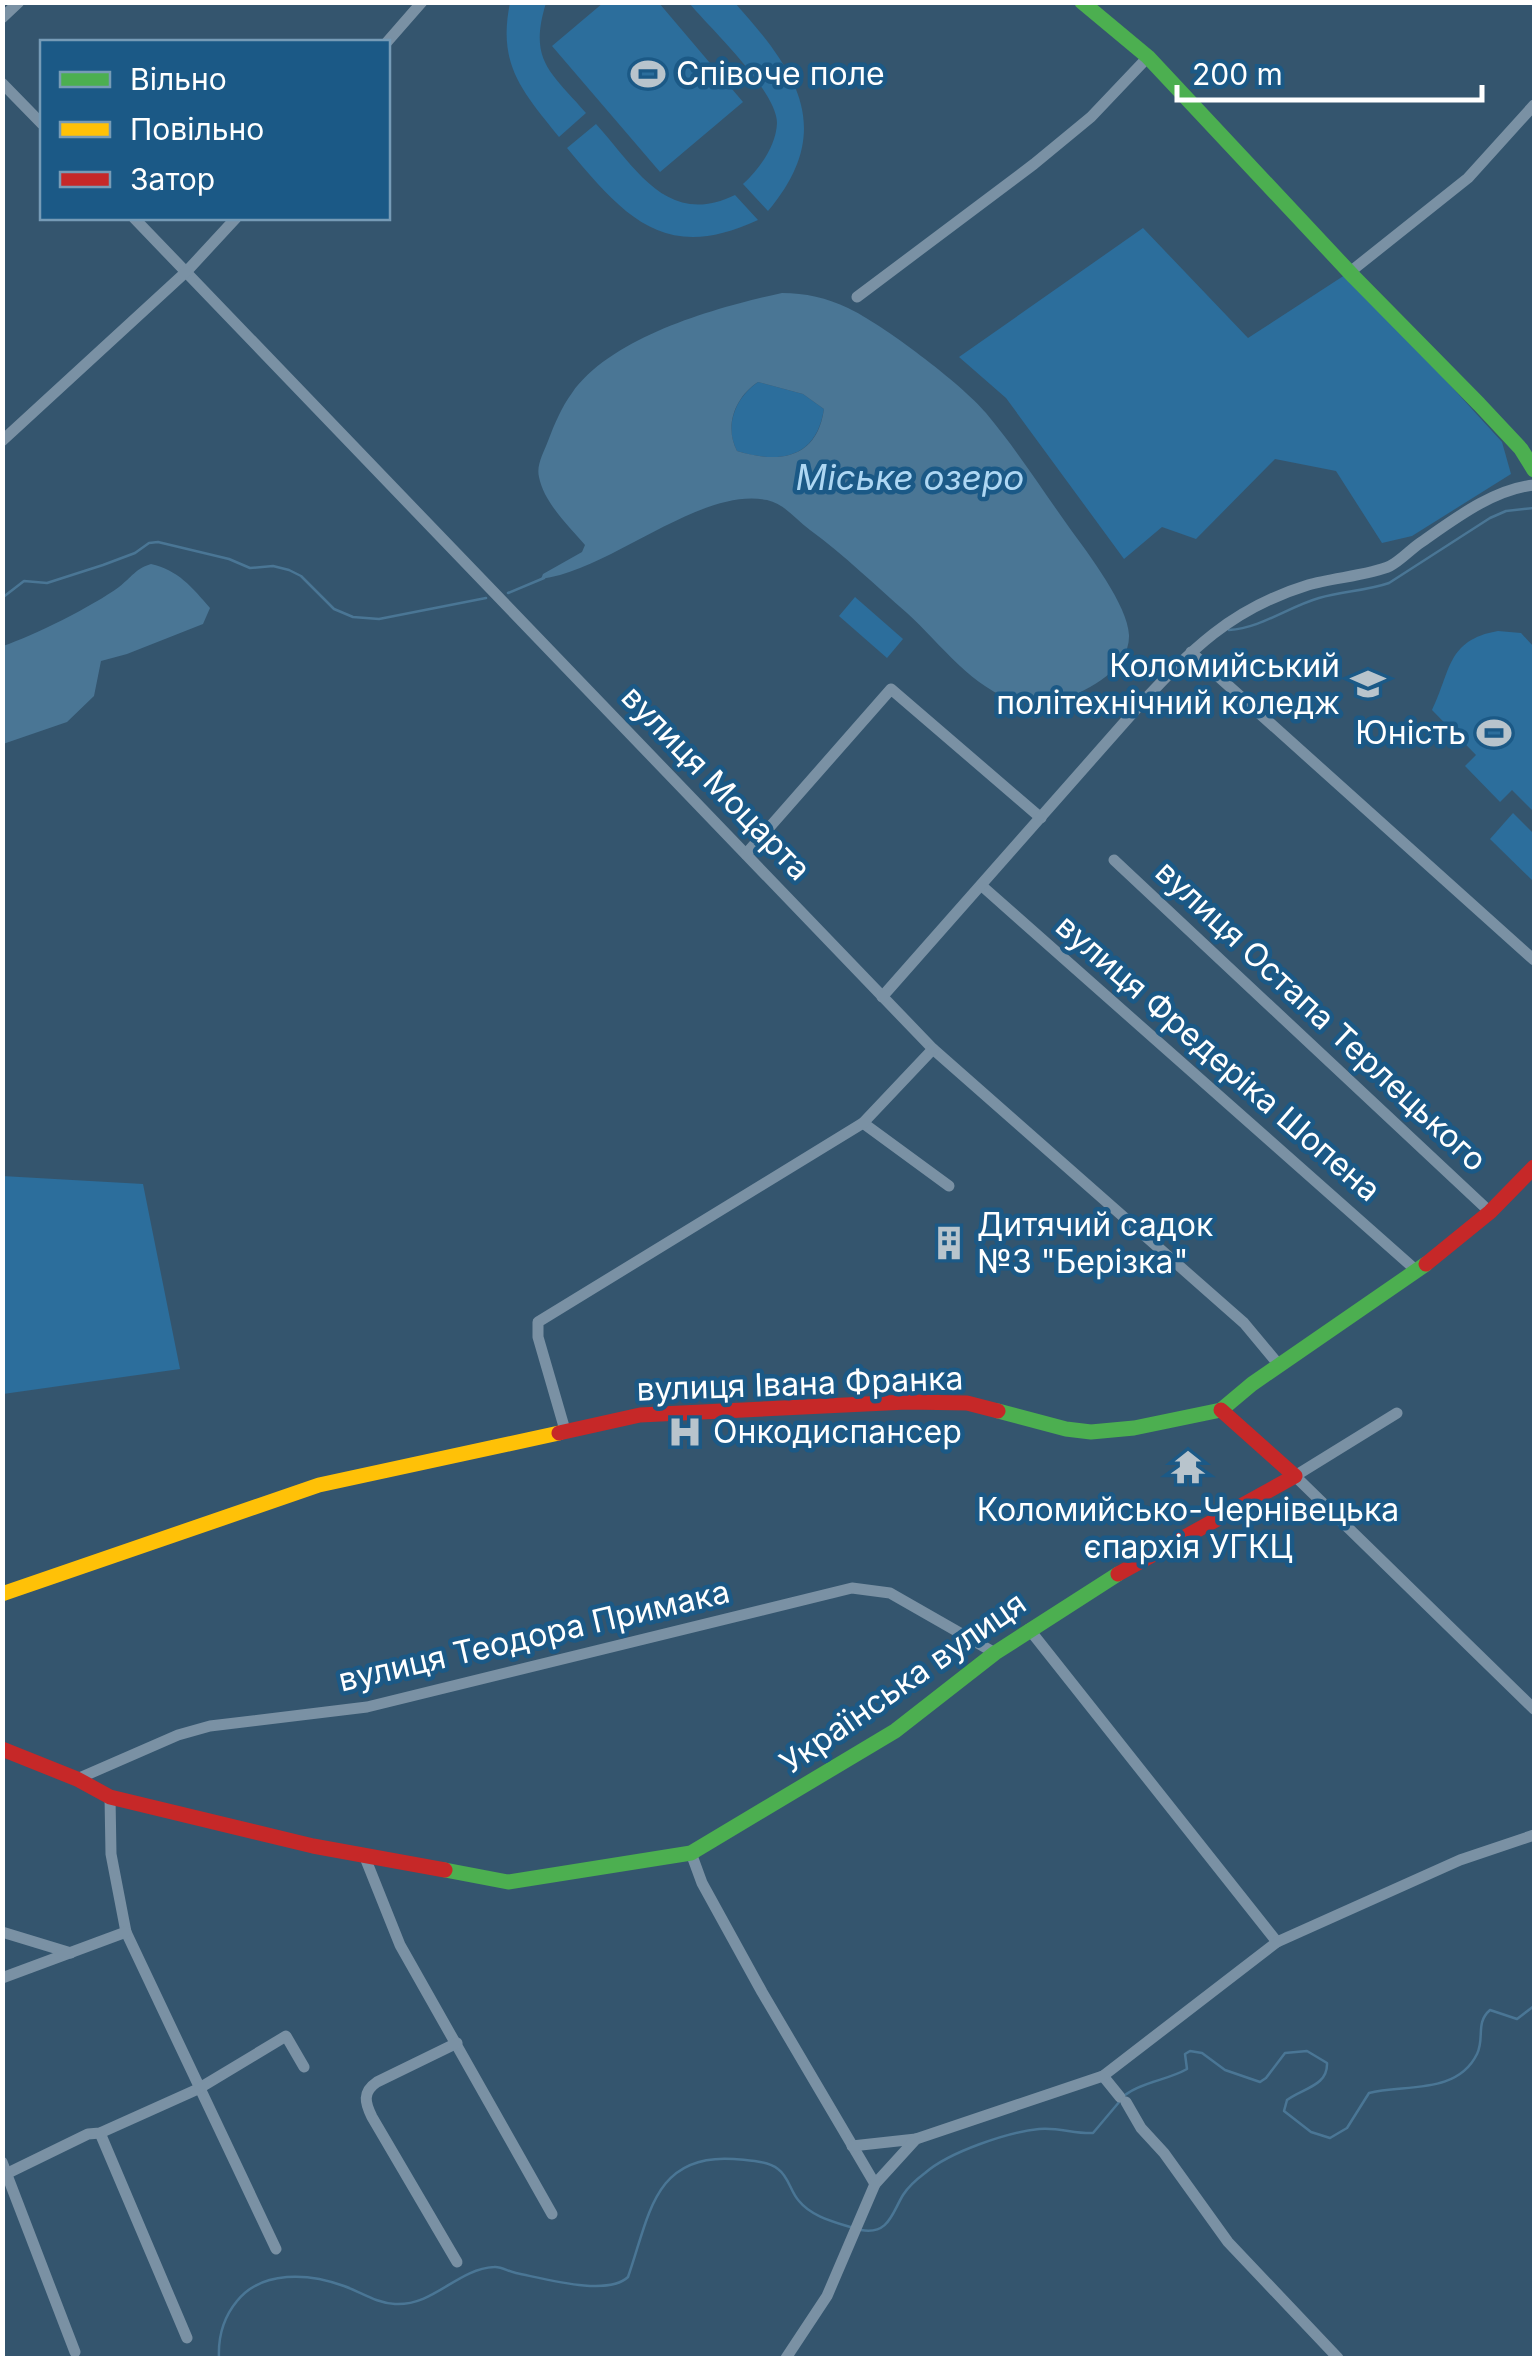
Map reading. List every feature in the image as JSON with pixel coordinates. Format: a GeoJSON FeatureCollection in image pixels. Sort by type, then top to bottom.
{"type":"FeatureCollection","features":[{"type":"Feature","properties":{"kind":"street"},"geometry":{"type":"LineString","coordinates":[[2,18],[19,2]]}},
{"type":"Feature","properties":{"kind":"street"},"geometry":{"type":"LineString","coordinates":[[390,40],[422,2]]}},
{"type":"Feature","properties":{"kind":"street"},"geometry":{"type":"LineString","coordinates":[[1082,2],[1148,57],[1479,404],[1534,470]]}},
{"type":"Feature","properties":{"kind":"street"},"geometry":{"type":"LineString","coordinates":[[856,298],[1048,152],[1090,117],[1148,57]]}},
{"type":"Feature","properties":{"kind":"street"},"geometry":{"type":"LineString","coordinates":[[2,83],[40,122]]}},
{"type":"Feature","properties":{"kind":"street"},"geometry":{"type":"LineString","coordinates":[[1350,272],[1468,178],[1534,104]]}},
{"type":"Feature","properties":{"kind":"street","name":"вулиця Моцарта"},"geometry":{"type":"LineString","coordinates":[[136,220],[933,1049],[1244,1323],[1279,1365]]}},
{"type":"Feature","properties":{"kind":"street"},"geometry":{"type":"LineString","coordinates":[[2,441],[186,272],[234,220]]}},
{"type":"Feature","properties":{"kind":"street"},"geometry":{"type":"LineString","coordinates":[[882,996],[1098,751],[1192,652],[1234,616],[1305,586],[1389,567],[1475,508],[1506,492],[1534,485]]}},
{"type":"Feature","properties":{"kind":"street"},"geometry":{"type":"LineString","coordinates":[[1192,652],[1534,960]]}},
{"type":"Feature","properties":{"kind":"street"},"geometry":{"type":"LineString","coordinates":[[746,854],[891,689],[1042,818]]}},
{"type":"Feature","properties":{"kind":"street","name":"вулиця Остапа Терлецького"},"geometry":{"type":"LineString","coordinates":[[1114,860],[1490,1212]]}},
{"type":"Feature","properties":{"kind":"street","name":"вулиця Фредеріка Шопена"},"geometry":{"type":"LineString","coordinates":[[982,886],[1417,1271]]}},
{"type":"Feature","properties":{"kind":"street"},"geometry":{"type":"LineString","coordinates":[[565,1430],[538,1338],[538,1322],[863,1123],[933,1049]]}},
{"type":"Feature","properties":{"kind":"street"},"geometry":{"type":"LineString","coordinates":[[863,1123],[949,1186]]}},
{"type":"Feature","properties":{"kind":"street","name":"вулиця Івана Франка"},"geometry":{"type":"LineString","coordinates":[[2,1594],[319,1485],[649,1414],[907,1402],[979,1404],[1066,1429],[1091,1432],[1134,1428],[1220,1410],[1417,1271],[1490,1212],[1534,1166]]}},
{"type":"Feature","properties":{"kind":"street"},"geometry":{"type":"LineString","coordinates":[[1220,1410],[1295,1476],[1534,1709]]}},
{"type":"Feature","properties":{"kind":"street"},"geometry":{"type":"LineString","coordinates":[[1295,1476],[1397,1413]]}},
{"type":"Feature","properties":{"kind":"street","name":"Українська вулиця"},"geometry":{"type":"LineString","coordinates":[[2,1749],[77,1779],[110,1797],[364,1856],[508,1882],[691,1853],[895,1730],[1029,1628],[1098,1585],[1295,1476]]}},
{"type":"Feature","properties":{"kind":"street","name":"вулиця Теодора Примака"},"geometry":{"type":"LineString","coordinates":[[77,1779],[178,1735],[210,1726],[367,1706],[852,1588],[890,1593],[995,1653]]}},
{"type":"Feature","properties":{"kind":"street"},"geometry":{"type":"LineString","coordinates":[[1029,1628],[1277,1942]]}},
{"type":"Feature","properties":{"kind":"street"},"geometry":{"type":"LineString","coordinates":[[110,1797],[111,1854],[126,1932],[276,2249]]}},
{"type":"Feature","properties":{"kind":"street"},"geometry":{"type":"LineString","coordinates":[[852,2146],[916,2139],[1103,2076],[1277,1942],[1460,1860],[1534,1835]]}},
{"type":"Feature","properties":{"kind":"street"},"geometry":{"type":"LineString","coordinates":[[691,1853],[710,1898],[875,2184]]}},
{"type":"Feature","properties":{"kind":"street"},"geometry":{"type":"LineString","coordinates":[[364,1856],[400,1945],[552,2214]]}},
{"type":"Feature","properties":{"kind":"street"},"geometry":{"type":"LineString","coordinates":[[2,1932],[71,1953]]}},
{"type":"Feature","properties":{"kind":"street"},"geometry":{"type":"LineString","coordinates":[[2,1978],[126,1932]]}},
{"type":"Feature","properties":{"kind":"street"},"geometry":{"type":"LineString","coordinates":[[76,2352],[5,2167],[88,2134],[100,2133],[198,2089],[286,2036],[304,2067]]}},
{"type":"Feature","properties":{"kind":"street"},"geometry":{"type":"LineString","coordinates":[[457,2043],[377,2082],[366,2098],[372,2118],[457,2262]]}},
{"type":"Feature","properties":{"kind":"street"},"geometry":{"type":"LineString","coordinates":[[1103,2076],[1228,2242],[1338,2358]]}},
{"type":"Feature","properties":{"kind":"street"},"geometry":{"type":"LineString","coordinates":[[100,2133],[187,2338]]}},
{"type":"Feature","properties":{"kind":"street"},"geometry":{"type":"LineString","coordinates":[[786,2358],[824,2301],[875,2184],[916,2139]]}},
{"type":"Feature","properties":{"kind":"shaded area"},"geometry":{"type":"Polygon","coordinates":[[[510,3],[546,3],[540,39],[546,64],[586,113],[559,137],[524,91],[510,61],[510,3]]]}},
{"type":"Feature","properties":{"kind":"shaded area","name":"Співоче поле"},"geometry":{"type":"Polygon","coordinates":[[[603,3],[659,3],[743,102],[660,172],[552,46],[603,3]]]}},
{"type":"Feature","properties":{"kind":"shaded area"},"geometry":{"type":"Polygon","coordinates":[[[689,3],[735,3],[776,53],[800,102],[804,127],[801,153],[789,181],[768,211],[743,184],[774,141],[774,110],[755,78],[689,3]]]}},
{"type":"Feature","properties":{"kind":"shaded area"},"geometry":{"type":"Polygon","coordinates":[[[596,124],[640,175],[672,199],[690,204],[711,203],[735,195],[758,220],[697,237],[649,226],[608,194],[567,148],[596,124]]]}},
{"type":"Feature","properties":{"kind":"shaded area"},"geometry":{"type":"Polygon","coordinates":[[[1143,228],[1248,338],[1348,273],[1502,442],[1511,474],[1412,536],[1382,543],[1336,471],[1275,459],[1196,539],[1162,527],[1124,559],[1006,398],[959,357],[1143,228]]]}},
{"type":"Feature","properties":{"kind":"shaded area"},"geometry":{"type":"Polygon","coordinates":[[[758,382],[803,394],[824,409],[820,426],[804,448],[781,457],[737,451],[732,432],[734,413],[743,396],[758,382]]]}},
{"type":"Feature","properties":{"kind":"shaded area"},"geometry":{"type":"Polygon","coordinates":[[[855,597],[903,639],[887,658],[839,616],[855,597]]]}},
{"type":"Feature","properties":{"kind":"shaded area","name":"Юність"},"geometry":{"type":"Polygon","coordinates":[[[1498,631],[1521,633],[1534,647],[1534,812],[1512,790],[1500,802],[1465,766],[1476,755],[1432,710],[1459,650],[1481,635],[1498,631]]]}},
{"type":"Feature","properties":{"kind":"shaded area"},"geometry":{"type":"Polygon","coordinates":[[[1513,813],[1534,834],[1534,882],[1490,839],[1513,813]]]}},
{"type":"Feature","properties":{"kind":"shaded area"},"geometry":{"type":"Polygon","coordinates":[[[2,1176],[143,1184],[180,1369],[3,1394],[2,1176]]]}},
{"type":"Feature","properties":{"kind":"water","name":"Міське озеро"},"geometry":{"type":"Polygon","coordinates":[[[799,294],[848,308],[941,371],[975,401],[1019,456],[1115,595],[1129,635],[1128,647],[1116,667],[1085,690],[1039,704],[1016,701],[995,692],[957,663],[835,550],[785,508],[767,500],[741,499],[714,505],[597,561],[541,579],[543,574],[582,552],[585,545],[552,505],[538,472],[553,429],[572,393],[590,373],[639,340],[698,316],[756,299],[799,294]],[[758,382],[750,388],[738,404],[732,422],[737,451],[781,457],[804,448],[820,426],[824,409],[803,394],[758,382]]]}},
{"type":"Feature","properties":{"kind":"water"},"geometry":{"type":"Polygon","coordinates":[[[151,564],[191,586],[210,608],[203,624],[101,661],[94,696],[67,722],[3,744],[3,646],[108,595],[151,564]]]}},
{"type":"Feature","properties":{"kind":"waterway"},"geometry":{"type":"LineString","coordinates":[[1229,630],[1319,598],[1389,583],[1490,518],[1506,511],[1534,508]]}},
{"type":"Feature","properties":{"kind":"waterway"},"geometry":{"type":"LineString","coordinates":[[2,598],[24,581],[47,583],[158,542],[250,568],[273,566],[289,570],[301,576],[334,609],[353,617],[379,619],[486,598]]}},
{"type":"Feature","properties":{"kind":"waterway"},"geometry":{"type":"LineString","coordinates":[[508,593],[544,578]]}},
{"type":"Feature","properties":{"kind":"waterway"},"geometry":{"type":"LineString","coordinates":[[1125,2095],[1187,2069],[1185,2054],[1190,2051],[1202,2053],[1225,2070],[1260,2082],[1285,2053],[1307,2051],[1327,2063],[1326,2071],[1319,2082],[1287,2100],[1284,2111],[1311,2132],[1330,2138],[1347,2128],[1369,2093],[1429,2086],[1457,2076],[1477,2054],[1481,2025],[1490,2010],[1517,2019],[1534,2006]]}},
{"type":"Feature","properties":{"kind":"waterway"},"geometry":{"type":"LineString","coordinates":[[861,2230],[884,2226],[910,2186],[949,2158],[979,2144],[1026,2131],[1093,2133],[1120,2101]]}},
{"type":"Feature","properties":{"kind":"waterway"},"geometry":{"type":"LineString","coordinates":[[219,2358],[222,2328],[232,2307],[247,2291],[273,2279],[316,2278],[395,2304],[422,2299],[468,2274],[494,2267],[574,2284],[618,2283],[628,2277],[658,2194],[670,2178],[707,2160],[734,2159],[774,2166],[804,2207],[853,2228]]}},
{"type":"Feature","properties":{"kind":"traffic: fast"},"geometry":{"type":"LineString","coordinates":[[1082,2],[1148,57],[1479,404],[1521,449],[1534,470]]}},
{"type":"Feature","properties":{"kind":"traffic: fast"},"geometry":{"type":"LineString","coordinates":[[998,1411],[1091,1432],[1134,1428],[1221,1410],[1252,1384],[1426,1264]]}},
{"type":"Feature","properties":{"kind":"traffic: fast"},"geometry":{"type":"LineString","coordinates":[[445,1870],[508,1882],[691,1853],[895,1731],[995,1653],[1118,1574]]}},
{"type":"Feature","properties":{"kind":"traffic: slow"},"geometry":{"type":"LineString","coordinates":[[2,1594],[319,1485],[559,1433]]}},
{"type":"Feature","properties":{"kind":"traffic: jam"},"geometry":{"type":"LineString","coordinates":[[1426,1264],[1490,1212],[1534,1167]]}},
{"type":"Feature","properties":{"kind":"traffic: jam"},"geometry":{"type":"LineString","coordinates":[[559,1433],[640,1415],[907,1402],[967,1403],[998,1411]]}},
{"type":"Feature","properties":{"kind":"traffic: jam"},"geometry":{"type":"LineString","coordinates":[[1118,1574],[1295,1476],[1221,1410]]}},
{"type":"Feature","properties":{"kind":"traffic: jam"},"geometry":{"type":"LineString","coordinates":[[2,1749],[77,1779],[110,1797],[313,1846],[445,1870]]}},
{"type":"Feature","properties":{"kind":"place","name":"Співоче поле"},"geometry":{"type":"Point","coordinates":[648,74]}},
{"type":"Feature","properties":{"kind":"place","name":"Коломийський політехнічний коледж"},"geometry":{"type":"Point","coordinates":[1368,684]}},
{"type":"Feature","properties":{"kind":"place","name":"Юність"},"geometry":{"type":"Point","coordinates":[1494,733]}},
{"type":"Feature","properties":{"kind":"place","name":"Дитячий садок №3 \"Берізка\""},"geometry":{"type":"Point","coordinates":[949,1243]}},
{"type":"Feature","properties":{"kind":"place","name":"Онкодиспансер"},"geometry":{"type":"Point","coordinates":[685,1432]}},
{"type":"Feature","properties":{"kind":"place","name":"Коломийсько-Чернівецька єпархія УГКЦ"},"geometry":{"type":"Point","coordinates":[1188,1467]}}]}
